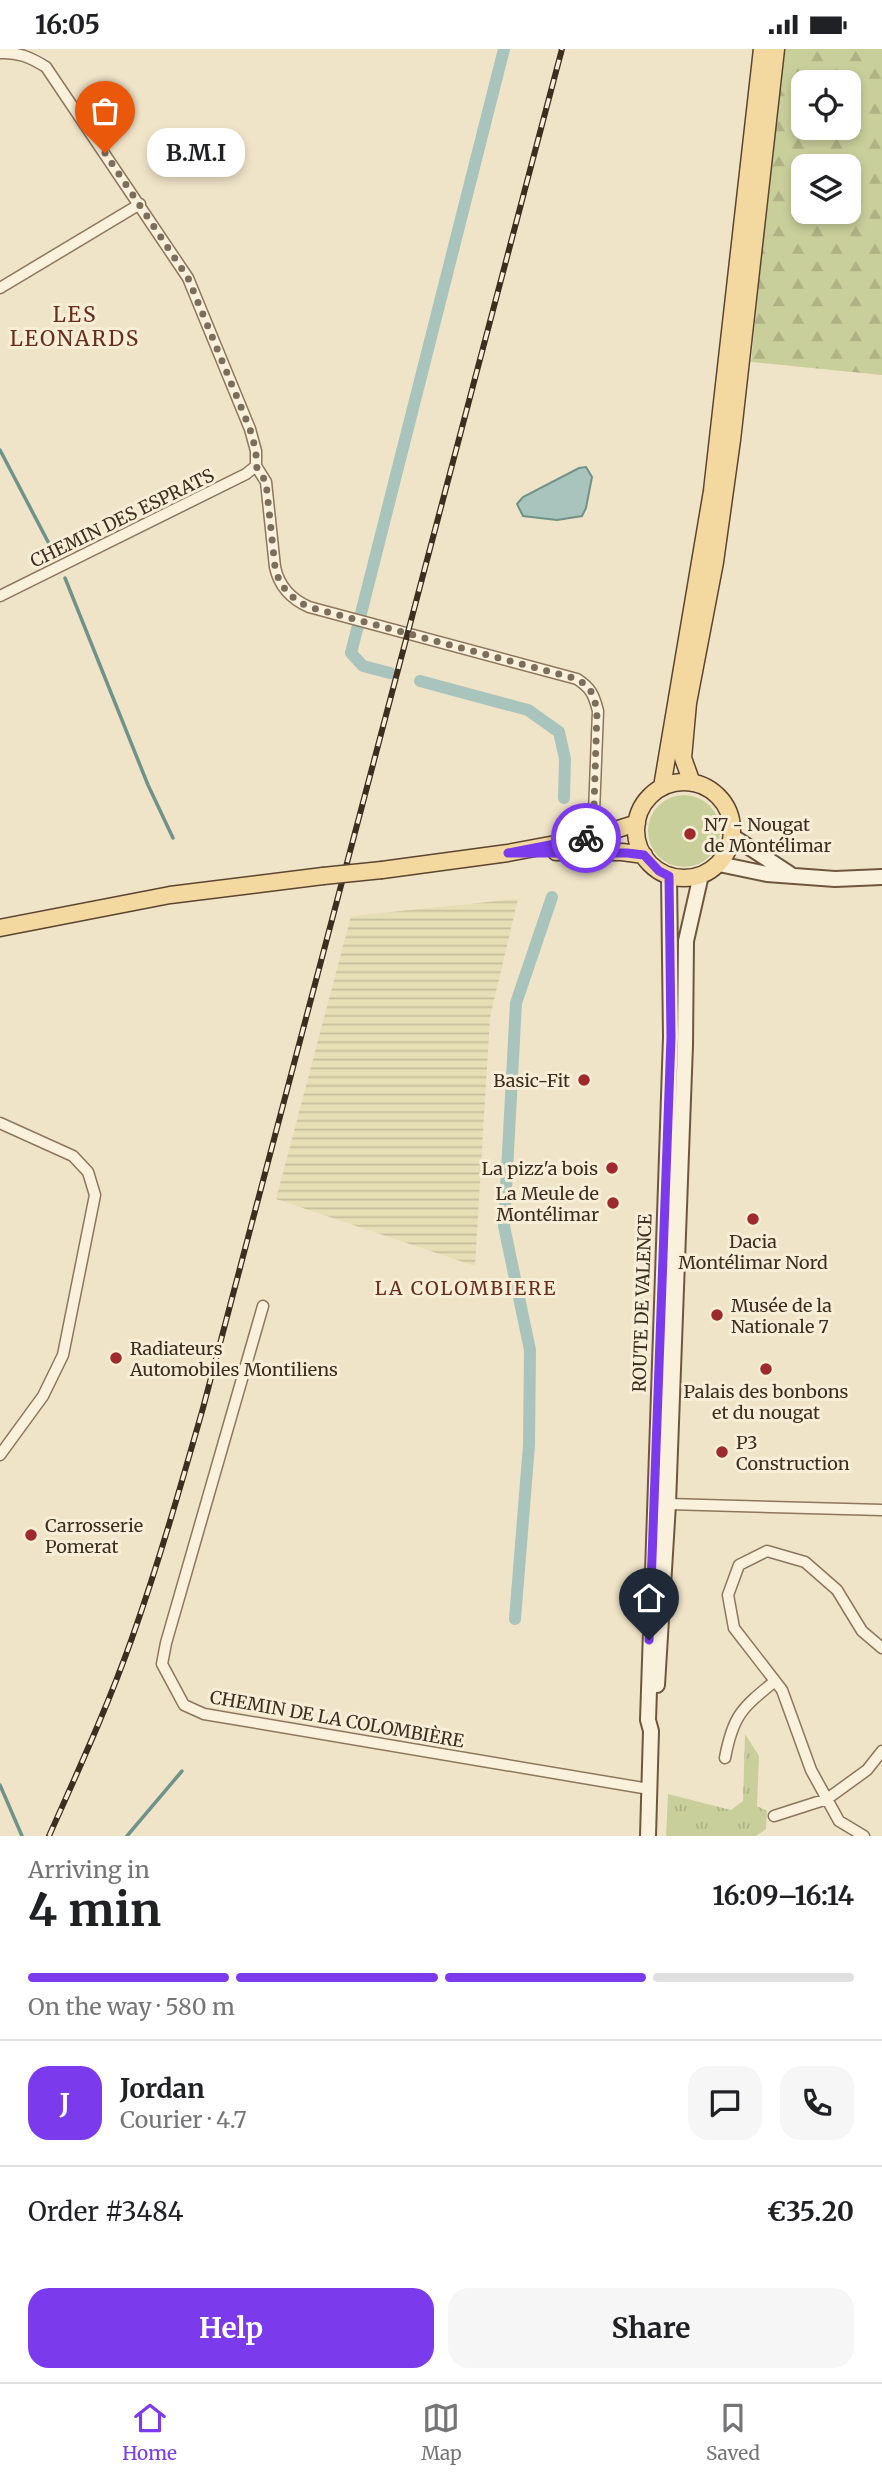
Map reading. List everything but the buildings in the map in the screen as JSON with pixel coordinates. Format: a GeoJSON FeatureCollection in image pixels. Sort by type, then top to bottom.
{"type":"FeatureCollection","features":[{"type":"Feature","properties":{"kind":"main road"},"geometry":{"type":"LineString","coordinates":[[662,787],[712,491],[762,49]]}},
{"type":"Feature","properties":{"kind":"main road"},"geometry":{"type":"LineString","coordinates":[[692,783],[683,758],[688,703],[715,562],[732,440],[776,49]]}},
{"type":"Feature","properties":{"kind":"main road"},"geometry":{"type":"LineString","coordinates":[[692,783],[714,793],[723,801],[729,812],[732,836],[728,851],[719,863],[701,875],[685,878],[669,876],[659,871],[644,855],[636,834],[637,823],[646,801],[662,787],[692,783]]}},
{"type":"Feature","properties":{"kind":"main road"},"geometry":{"type":"LineString","coordinates":[[0,928],[170,895],[508,853],[593,837],[637,823]]}},
{"type":"Feature","properties":{"kind":"main road"},"geometry":{"type":"LineString","coordinates":[[732,836],[794,876]]}},
{"type":"Feature","properties":{"kind":"main road"},"geometry":{"type":"LineString","coordinates":[[508,853],[584,851],[644,855]]}},
{"type":"Feature","properties":{"kind":"main road"},"geometry":{"type":"LineString","coordinates":[[719,863],[768,874],[835,879],[882,877]]}},
{"type":"Feature","properties":{"kind":"main road","name":"ROUTE DE VALENCE"},"geometry":{"type":"LineString","coordinates":[[651,1731],[656,1719],[668,1504],[685,1045],[686,941],[701,875]]}},
{"type":"Feature","properties":{"kind":"main road","name":"ROUTE DE VALENCE"},"geometry":{"type":"LineString","coordinates":[[648,1836],[652,1547],[671,1023],[669,876]]}},
{"type":"Feature","properties":{"kind":"street"},"geometry":{"type":"LineString","coordinates":[[0,53],[12,52],[29,56],[46,67],[188,278],[250,429],[256,451],[256,466],[266,482],[277,578],[296,601],[577,679],[589,687],[594,695],[597,712],[593,837]]}},
{"type":"Feature","properties":{"kind":"street"},"geometry":{"type":"LineString","coordinates":[[0,288],[140,204]]}},
{"type":"Feature","properties":{"kind":"street","name":"CHEMIN DES ESPRATS"},"geometry":{"type":"LineString","coordinates":[[0,596],[246,474],[256,466]]}},
{"type":"Feature","properties":{"kind":"street"},"geometry":{"type":"LineString","coordinates":[[0,1123],[73,1156],[88,1172],[95,1195],[63,1355],[43,1396],[0,1455]]}},
{"type":"Feature","properties":{"kind":"street","name":"CHEMIN DE LA COLOMBIÈRE"},"geometry":{"type":"LineString","coordinates":[[264,1307],[166,1643],[162,1664],[184,1705],[204,1714],[649,1789]]}},
{"type":"Feature","properties":{"kind":"street"},"geometry":{"type":"LineString","coordinates":[[668,1504],[882,1510]]}},
{"type":"Feature","properties":{"kind":"street"},"geometry":{"type":"LineString","coordinates":[[864,1836],[839,1821],[811,1770],[782,1690],[734,1628],[728,1595],[739,1565],[767,1551],[805,1562],[837,1590],[862,1631],[882,1648]]}},
{"type":"Feature","properties":{"kind":"street"},"geometry":{"type":"LineString","coordinates":[[725,1758],[729,1734],[738,1714],[775,1681]]}},
{"type":"Feature","properties":{"kind":"street"},"geometry":{"type":"LineString","coordinates":[[774,1817],[827,1799],[867,1770],[882,1751]]}},
{"type":"Feature","properties":{"kind":"shaded area"},"geometry":{"type":"Polygon","coordinates":[[[518,899],[490,1017],[475,1266],[276,1199],[351,916],[518,899]]]}},
{"type":"Feature","properties":{"kind":"green space"},"geometry":{"type":"Polygon","coordinates":[[[782,49],[882,49],[882,375],[751,362],[782,49]]]}},
{"type":"Feature","properties":{"kind":"green space"},"geometry":{"type":"Polygon","coordinates":[[[684,795],[704,801],[714,811],[720,831],[714,851],[704,861],[684,867],[664,861],[654,851],[648,831],[654,811],[664,801],[684,795]]]}},
{"type":"Feature","properties":{"kind":"green space"},"geometry":{"type":"Polygon","coordinates":[[[745,1734],[759,1756],[757,1806],[767,1811],[766,1829],[756,1836],[666,1836],[668,1794],[731,1810],[743,1801],[745,1734]]]}},
{"type":"Feature","properties":{"kind":"water"},"geometry":{"type":"Polygon","coordinates":[[[586,467],[592,477],[582,516],[557,520],[523,516],[517,504],[523,497],[579,468],[586,467]]]}},
{"type":"Feature","properties":{"kind":"waterway"},"geometry":{"type":"LineString","coordinates":[[390,673],[363,666],[351,653],[504,49]]}},
{"type":"Feature","properties":{"kind":"waterway"},"geometry":{"type":"LineString","coordinates":[[0,450],[56,557]]}},
{"type":"Feature","properties":{"kind":"waterway"},"geometry":{"type":"LineString","coordinates":[[65,578],[148,785],[173,838]]}},
{"type":"Feature","properties":{"kind":"waterway"},"geometry":{"type":"LineString","coordinates":[[420,681],[528,710],[559,732],[565,759],[564,798]]}},
{"type":"Feature","properties":{"kind":"waterway"},"geometry":{"type":"LineString","coordinates":[[515,1619],[529,1445],[530,1350],[504,1226],[516,1003],[552,897]]}},
{"type":"Feature","properties":{"kind":"waterway"},"geometry":{"type":"LineString","coordinates":[[127,1836],[182,1771]]}},
{"type":"Feature","properties":{"kind":"waterway"},"geometry":{"type":"LineString","coordinates":[[0,1785],[22,1836]]}},
{"type":"Feature","properties":{"kind":"railway"},"geometry":{"type":"LineString","coordinates":[[49,1836],[103,1713],[132,1638],[195,1437],[562,49]]}},
{"type":"Feature","properties":{"kind":"way so far"},"geometry":{"type":"LineString","coordinates":[[105,153],[188,278],[250,429],[256,451],[256,466],[266,482],[277,578],[286,591],[296,601],[309,607],[577,679],[589,687],[594,695],[597,712],[593,837],[586,838]]}},
{"type":"Feature","properties":{"kind":"place","name":"B.M.I"},"geometry":{"type":"Point","coordinates":[105,153]}},
{"type":"Feature","properties":{"kind":"place","name":"N7 - Nougat de Montélimar"},"geometry":{"type":"Point","coordinates":[690,834]}},
{"type":"Feature","properties":{"kind":"place","name":"Basic-Fit"},"geometry":{"type":"Point","coordinates":[584,1080]}},
{"type":"Feature","properties":{"kind":"place","name":"La pizz'a bois"},"geometry":{"type":"Point","coordinates":[612,1168]}},
{"type":"Feature","properties":{"kind":"place","name":"La Meule de Montélimar"},"geometry":{"type":"Point","coordinates":[613,1203]}},
{"type":"Feature","properties":{"kind":"place","name":"Dacia Montélimar Nord"},"geometry":{"type":"Point","coordinates":[753,1219]}},
{"type":"Feature","properties":{"kind":"place","name":"Musée de la Nationale 7"},"geometry":{"type":"Point","coordinates":[717,1315]}},
{"type":"Feature","properties":{"kind":"place","name":"Radiateurs Automobiles Montiliens"},"geometry":{"type":"Point","coordinates":[116,1358]}},
{"type":"Feature","properties":{"kind":"place","name":"Palais des bonbons et du nougat"},"geometry":{"type":"Point","coordinates":[766,1369]}},
{"type":"Feature","properties":{"kind":"place","name":"P3 Construction"},"geometry":{"type":"Point","coordinates":[722,1452]}},
{"type":"Feature","properties":{"kind":"place","name":"Carrosserie Pomerat"},"geometry":{"type":"Point","coordinates":[31,1535]}},
{"type":"Feature","properties":{"kind":"district","name":"LES LEONARDS"},"geometry":{"type":"Point","coordinates":[75,326]}},
{"type":"Feature","properties":{"kind":"district","name":"LA COLOMBIERE"},"geometry":{"type":"Point","coordinates":[466,1288]}},
{"type":"Feature","properties":{"kind":"route"},"geometry":{"type":"LineString","coordinates":[[586,838],[508,853],[584,851],[644,855],[650,864],[669,876],[671,1037],[649,1640]]}}]}
